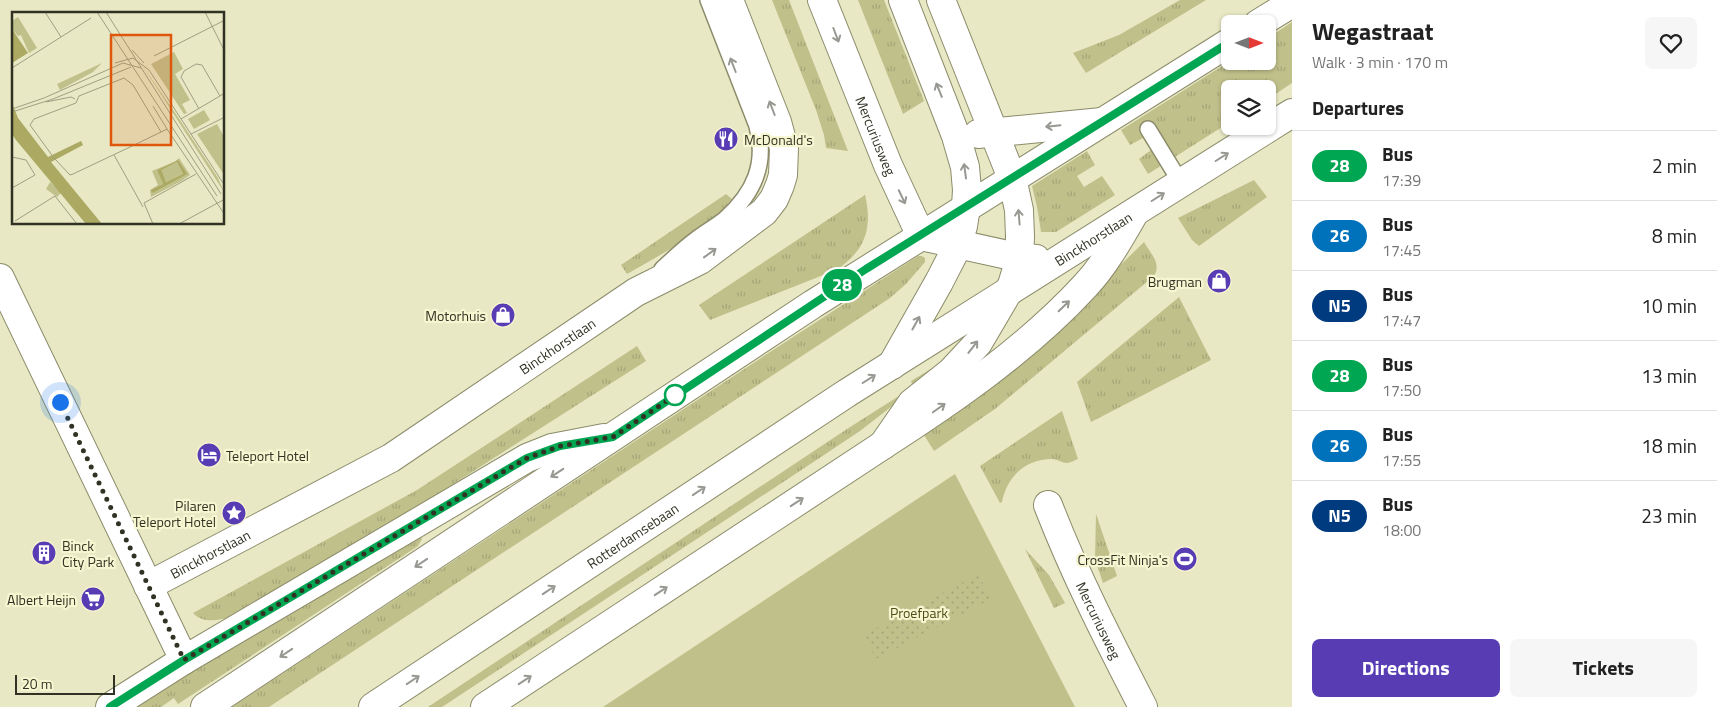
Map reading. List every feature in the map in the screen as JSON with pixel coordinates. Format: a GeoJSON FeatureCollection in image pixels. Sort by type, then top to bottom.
{"type":"FeatureCollection","features":[{"type":"Feature","properties":{"kind":"main road","name":"Binckhorstlaan"},"geometry":{"type":"LineString","coordinates":[[148,586],[391,458],[636,292],[700,260],[768,208],[780,186],[784,161],[781,135],[730,0]]}},
{"type":"Feature","properties":{"kind":"main road","name":"Mercuriusweg"},"geometry":{"type":"LineString","coordinates":[[822,0],[888,165],[921,236]]}},
{"type":"Feature","properties":{"kind":"main road"},"geometry":{"type":"LineString","coordinates":[[892,365],[939,282],[958,244],[966,207],[965,167],[956,136],[903,0]]}},
{"type":"Feature","properties":{"kind":"main road"},"geometry":{"type":"LineString","coordinates":[[883,445],[912,403],[951,372],[973,348],[1008,291],[1014,279],[1019,257],[1019,216],[1012,178],[941,0]]}},
{"type":"Feature","properties":{"kind":"main road"},"geometry":{"type":"LineString","coordinates":[[1273,15],[1292,3]]}},
{"type":"Feature","properties":{"kind":"main road"},"geometry":{"type":"LineString","coordinates":[[205,707],[813,304],[1221,48]]}},
{"type":"Feature","properties":{"kind":"main road","name":"Binckhorstlaan"},"geometry":{"type":"LineString","coordinates":[[892,365],[1292,112]]}},
{"type":"Feature","properties":{"kind":"main road"},"geometry":{"type":"LineString","coordinates":[[956,136],[1102,122]]}},
{"type":"Feature","properties":{"kind":"main road"},"geometry":{"type":"LineString","coordinates":[[485,707],[922,420],[989,371],[1047,322],[1090,280],[1136,212]]}},
{"type":"Feature","properties":{"kind":"main road"},"geometry":{"type":"LineString","coordinates":[[921,236],[1019,257],[1061,258]]}},
{"type":"Feature","properties":{"kind":"main road"},"geometry":{"type":"LineString","coordinates":[[0,278],[184,660]]}},
{"type":"Feature","properties":{"kind":"main road","name":"Rotterdamsebaan"},"geometry":{"type":"LineString","coordinates":[[372,707],[892,365]]}},
{"type":"Feature","properties":{"kind":"main road"},"geometry":{"type":"LineString","coordinates":[[110,707],[184,660],[527,458],[560,446],[613,437]]}},
{"type":"Feature","properties":{"kind":"main road","name":"Mercuriusweg"},"geometry":{"type":"LineString","coordinates":[[1048,505],[1095,614],[1143,707]]}},
{"type":"Feature","properties":{"kind":"lane"},"geometry":{"type":"LineString","coordinates":[[636,292],[692,242],[729,215],[747,194],[759,167],[762,153],[757,126],[708,0]]}},
{"type":"Feature","properties":{"kind":"lane"},"geometry":{"type":"LineString","coordinates":[[1148,129],[1181,183]]}},
{"type":"Feature","properties":{"kind":"green space"},"geometry":{"type":"Polygon","coordinates":[[[772,0],[789,0],[848,151],[826,148],[816,110],[772,0]]]}},
{"type":"Feature","properties":{"kind":"green space"},"geometry":{"type":"Polygon","coordinates":[[[858,0],[884,0],[924,101],[903,114],[858,0]]]}},
{"type":"Feature","properties":{"kind":"green space"},"geometry":{"type":"Polygon","coordinates":[[[1180,0],[1206,0],[1086,73],[1073,53],[1119,35],[1180,0]]]}},
{"type":"Feature","properties":{"kind":"green space"},"geometry":{"type":"Polygon","coordinates":[[[1292,22],[1292,83],[1276,94],[1276,80],[1221,80],[1221,128],[1148,174],[1139,159],[1151,150],[1143,138],[1130,145],[1121,130],[1221,67],[1221,70],[1276,70],[1276,33],[1292,22]]]}},
{"type":"Feature","properties":{"kind":"green space"},"geometry":{"type":"Polygon","coordinates":[[[1087,151],[1095,165],[1077,176],[1084,187],[1102,176],[1115,195],[1056,232],[1041,232],[1032,186],[1087,151]]]}},
{"type":"Feature","properties":{"kind":"green space"},"geometry":{"type":"Polygon","coordinates":[[[1254,180],[1267,197],[1199,246],[1192,240],[1178,218],[1254,180]]]}},
{"type":"Feature","properties":{"kind":"green space"},"geometry":{"type":"Polygon","coordinates":[[[726,194],[732,199],[697,232],[627,274],[621,265],[726,194]]]}},
{"type":"Feature","properties":{"kind":"green space"},"geometry":{"type":"Polygon","coordinates":[[[865,195],[868,218],[864,238],[854,255],[836,270],[710,320],[699,305],[865,195]]]}},
{"type":"Feature","properties":{"kind":"green space"},"geometry":{"type":"Polygon","coordinates":[[[1144,242],[1156,262],[1157,267],[1154,276],[995,409],[934,451],[921,430],[1095,290],[1144,242]]]}},
{"type":"Feature","properties":{"kind":"green space"},"geometry":{"type":"Polygon","coordinates":[[[918,256],[925,258],[925,262],[906,284],[890,298],[269,707],[232,707],[773,350],[918,256]]]}},
{"type":"Feature","properties":{"kind":"green space"},"geometry":{"type":"Polygon","coordinates":[[[1179,297],[1211,360],[1091,422],[1077,382],[1179,297]]]}},
{"type":"Feature","properties":{"kind":"green space"},"geometry":{"type":"Polygon","coordinates":[[[637,346],[646,361],[433,497],[231,617],[206,620],[193,613],[417,490],[637,346]]]}},
{"type":"Feature","properties":{"kind":"green space"},"geometry":{"type":"Polygon","coordinates":[[[939,364],[941,368],[860,431],[442,707],[428,707],[913,387],[911,381],[939,364]]]}},
{"type":"Feature","properties":{"kind":"green space"},"geometry":{"type":"Polygon","coordinates":[[[1062,411],[1078,459],[1067,463],[1054,459],[1042,460],[1026,466],[1013,477],[1000,503],[980,466],[1062,411]]]}},
{"type":"Feature","properties":{"kind":"green space","name":"Proefpark"},"geometry":{"type":"Polygon","coordinates":[[[955,474],[1075,707],[603,707],[955,474]]]}},
{"type":"Feature","properties":{"kind":"green space"},"geometry":{"type":"Polygon","coordinates":[[[1096,514],[1117,576],[1103,583],[1095,559],[1096,514]]]}},
{"type":"Feature","properties":{"kind":"green space"},"geometry":{"type":"Polygon","coordinates":[[[420,536],[422,539],[418,546],[178,704],[174,698],[161,707],[128,707],[420,536]]]}},
{"type":"Feature","properties":{"kind":"green space"},"geometry":{"type":"Polygon","coordinates":[[[1025,549],[1049,575],[1065,603],[1054,608],[1025,549]]]}},
{"type":"Feature","properties":{"kind":"green space"},"geometry":{"type":"Polygon","coordinates":[[[978,574],[991,599],[876,659],[864,635],[978,574]]]}},
{"type":"Feature","properties":{"kind":"bus line","name":"28"},"geometry":{"type":"LineString","coordinates":[[110,707],[184,660],[527,458],[560,446],[613,437],[866,269],[1221,48]]}},
{"type":"Feature","properties":{"kind":"place","name":"McDonald's"},"geometry":{"type":"Point","coordinates":[726,139]}},
{"type":"Feature","properties":{"kind":"place","name":"Brugman"},"geometry":{"type":"Point","coordinates":[1219,281]}},
{"type":"Feature","properties":{"kind":"place","name":"Motorhuis"},"geometry":{"type":"Point","coordinates":[503,315]}},
{"type":"Feature","properties":{"kind":"place","name":"Teleport Hotel"},"geometry":{"type":"Point","coordinates":[209,455]}},
{"type":"Feature","properties":{"kind":"place","name":"Pilaren Teleport Hotel"},"geometry":{"type":"Point","coordinates":[234,513]}},
{"type":"Feature","properties":{"kind":"place","name":"Binck City Park"},"geometry":{"type":"Point","coordinates":[44,553]}},
{"type":"Feature","properties":{"kind":"place","name":"CrossFit Ninja's"},"geometry":{"type":"Point","coordinates":[1185,559]}},
{"type":"Feature","properties":{"kind":"place","name":"Albert Heijn"},"geometry":{"type":"Point","coordinates":[93,599]}},
{"type":"Feature","properties":{"kind":"route"},"geometry":{"type":"LineString","coordinates":[[60,402],[184,660],[501,472],[527,458],[552,448],[613,437],[677,394],[675,395]]}}]}
